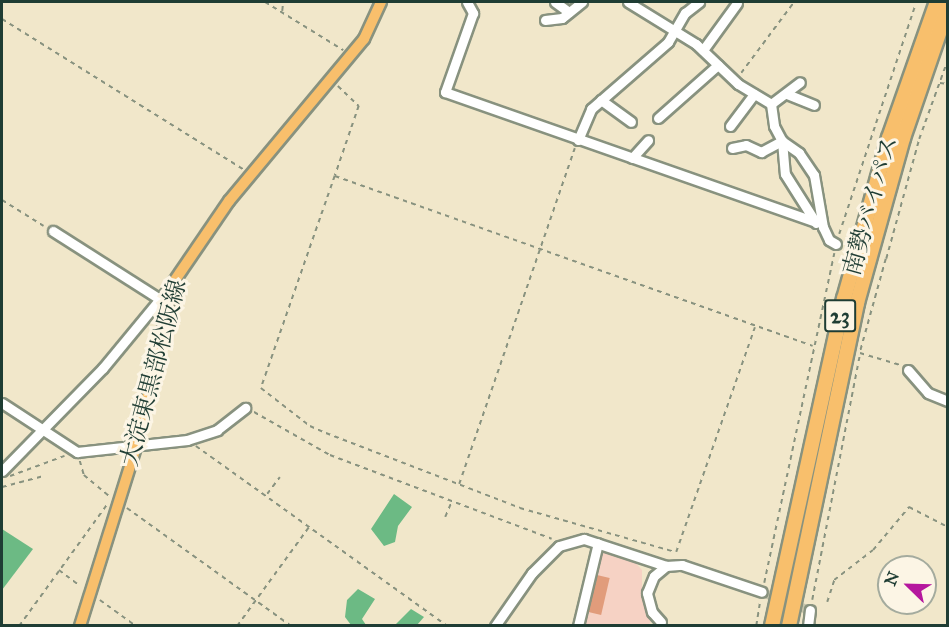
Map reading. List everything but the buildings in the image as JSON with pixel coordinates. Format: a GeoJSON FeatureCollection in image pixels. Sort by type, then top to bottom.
{"type":"FeatureCollection","features":[{"type":"Feature","properties":{"kind":"highway","name":"南勢バイパス"},"geometry":{"type":"LineString","coordinates":[[772,626],[844,299],[889,138],[940,9]]}},
{"type":"Feature","properties":{"kind":"highway","name":"南勢バイパス"},"geometry":{"type":"LineString","coordinates":[[789,626],[857,303],[940,9]]}},
{"type":"Feature","properties":{"kind":"main road","name":"大淀東黒部松阪線"},"geometry":{"type":"LineString","coordinates":[[80,626],[137,444],[173,283],[198,244],[251,174],[364,39],[381,2]]}},
{"type":"Feature","properties":{"kind":"street"},"geometry":{"type":"LineString","coordinates":[[467,2],[473,13],[445,92],[813,221],[823,227],[836,244]]}},
{"type":"Feature","properties":{"kind":"street"},"geometry":{"type":"LineString","coordinates":[[555,2],[569,12]]}},
{"type":"Feature","properties":{"kind":"street"},"geometry":{"type":"LineString","coordinates":[[545,20],[562,18],[582,2]]}},
{"type":"Feature","properties":{"kind":"street"},"geometry":{"type":"LineString","coordinates":[[628,2],[638,5],[674,33],[703,50],[734,80],[771,105],[774,126],[782,141],[785,174],[813,221]]}},
{"type":"Feature","properties":{"kind":"street"},"geometry":{"type":"LineString","coordinates":[[578,140],[591,109],[674,33],[685,13],[699,2]]}},
{"type":"Feature","properties":{"kind":"street"},"geometry":{"type":"LineString","coordinates":[[703,50],[737,3]]}},
{"type":"Feature","properties":{"kind":"street"},"geometry":{"type":"LineString","coordinates":[[658,117],[718,66]]}},
{"type":"Feature","properties":{"kind":"street"},"geometry":{"type":"LineString","coordinates":[[771,105],[800,82]]}},
{"type":"Feature","properties":{"kind":"street"},"geometry":{"type":"LineString","coordinates":[[730,126],[754,94]]}},
{"type":"Feature","properties":{"kind":"street"},"geometry":{"type":"LineString","coordinates":[[787,94],[814,105]]}},
{"type":"Feature","properties":{"kind":"street"},"geometry":{"type":"LineString","coordinates":[[602,100],[631,122]]}},
{"type":"Feature","properties":{"kind":"street"},"geometry":{"type":"LineString","coordinates":[[632,158],[648,140]]}},
{"type":"Feature","properties":{"kind":"street"},"geometry":{"type":"LineString","coordinates":[[782,141],[799,153],[814,175],[823,227]]}},
{"type":"Feature","properties":{"kind":"street"},"geometry":{"type":"LineString","coordinates":[[732,148],[746,146],[761,152],[782,141]]}},
{"type":"Feature","properties":{"kind":"street"},"geometry":{"type":"LineString","coordinates":[[53,231],[158,298]]}},
{"type":"Feature","properties":{"kind":"street"},"geometry":{"type":"LineString","coordinates":[[2,471],[6,457],[41,428],[103,368],[158,298],[173,283]]}},
{"type":"Feature","properties":{"kind":"street"},"geometry":{"type":"LineString","coordinates":[[908,369],[928,393],[948,401]]}},
{"type":"Feature","properties":{"kind":"street"},"geometry":{"type":"LineString","coordinates":[[2,403],[77,452],[187,440],[217,430],[245,408]]}},
{"type":"Feature","properties":{"kind":"street"},"geometry":{"type":"LineString","coordinates":[[495,626],[532,573],[559,546],[584,539],[762,592]]}},
{"type":"Feature","properties":{"kind":"street"},"geometry":{"type":"LineString","coordinates":[[578,626],[598,543]]}},
{"type":"Feature","properties":{"kind":"street"},"geometry":{"type":"LineString","coordinates":[[664,624],[652,612],[647,593],[654,576],[669,565]]}},
{"type":"Feature","properties":{"kind":"street"},"geometry":{"type":"LineString","coordinates":[[809,625],[810,610]]}},
{"type":"Feature","properties":{"kind":"path"},"geometry":{"type":"LineString","coordinates":[[265,2],[350,56]]}},
{"type":"Feature","properties":{"kind":"path"},"geometry":{"type":"LineString","coordinates":[[282,12],[283,2]]}},
{"type":"Feature","properties":{"kind":"path"},"geometry":{"type":"LineString","coordinates":[[734,80],[773,35],[794,2]]}},
{"type":"Feature","properties":{"kind":"path"},"geometry":{"type":"LineString","coordinates":[[756,626],[836,244],[916,2]]}},
{"type":"Feature","properties":{"kind":"path"},"geometry":{"type":"LineString","coordinates":[[2,19],[251,174]]}},
{"type":"Feature","properties":{"kind":"path"},"geometry":{"type":"LineString","coordinates":[[810,610],[860,353],[886,259],[948,58]]}},
{"type":"Feature","properties":{"kind":"path"},"geometry":{"type":"LineString","coordinates":[[331,79],[359,106],[261,388],[310,426],[459,485],[520,508],[676,552]]}},
{"type":"Feature","properties":{"kind":"path"},"geometry":{"type":"LineString","coordinates":[[939,83],[948,84]]}},
{"type":"Feature","properties":{"kind":"path"},"geometry":{"type":"LineString","coordinates":[[459,485],[578,140]]}},
{"type":"Feature","properties":{"kind":"path"},"geometry":{"type":"LineString","coordinates":[[335,176],[813,346]]}},
{"type":"Feature","properties":{"kind":"path"},"geometry":{"type":"LineString","coordinates":[[2,200],[53,231]]}},
{"type":"Feature","properties":{"kind":"path"},"geometry":{"type":"LineString","coordinates":[[879,257],[886,259]]}},
{"type":"Feature","properties":{"kind":"path"},"geometry":{"type":"LineString","coordinates":[[669,565],[676,552],[755,326]]}},
{"type":"Feature","properties":{"kind":"path"},"geometry":{"type":"LineString","coordinates":[[860,353],[908,369]]}},
{"type":"Feature","properties":{"kind":"path"},"geometry":{"type":"LineString","coordinates":[[245,408],[330,455],[542,534],[559,546]]}},
{"type":"Feature","properties":{"kind":"path"},"geometry":{"type":"LineString","coordinates":[[187,440],[447,626]]}},
{"type":"Feature","properties":{"kind":"path"},"geometry":{"type":"LineString","coordinates":[[2,479],[77,452],[84,475],[113,503],[108,503],[19,626]]}},
{"type":"Feature","properties":{"kind":"path"},"geometry":{"type":"LineString","coordinates":[[2,487],[45,476]]}},
{"type":"Feature","properties":{"kind":"path"},"geometry":{"type":"LineString","coordinates":[[266,495],[280,477]]}},
{"type":"Feature","properties":{"kind":"path"},"geometry":{"type":"LineString","coordinates":[[2,483],[7,484]]}},
{"type":"Feature","properties":{"kind":"path"},"geometry":{"type":"LineString","coordinates":[[445,517],[451,502]]}},
{"type":"Feature","properties":{"kind":"path"},"geometry":{"type":"LineString","coordinates":[[118,503],[291,626]]}},
{"type":"Feature","properties":{"kind":"path"},"geometry":{"type":"LineString","coordinates":[[827,602],[834,580],[873,550],[909,507],[948,527]]}},
{"type":"Feature","properties":{"kind":"path"},"geometry":{"type":"LineString","coordinates":[[237,626],[309,526]]}},
{"type":"Feature","properties":{"kind":"path"},"geometry":{"type":"LineString","coordinates":[[59,570],[79,585]]}},
{"type":"Feature","properties":{"kind":"path"},"geometry":{"type":"LineString","coordinates":[[100,600],[136,626]]}},
{"type":"Feature","properties":{"kind":"shaded area"},"geometry":{"type":"Polygon","coordinates":[[[606,552],[633,560],[642,570],[642,599],[651,622],[648,625],[583,626],[600,555],[606,552]]]}},
{"type":"Feature","properties":{"kind":"green space"},"geometry":{"type":"Polygon","coordinates":[[[394,494],[412,507],[398,526],[395,542],[384,546],[371,529],[394,494]]]}},
{"type":"Feature","properties":{"kind":"green space"},"geometry":{"type":"Polygon","coordinates":[[[2,529],[33,549],[2,590],[2,529]]]}},
{"type":"Feature","properties":{"kind":"green space"},"geometry":{"type":"Polygon","coordinates":[[[358,589],[375,599],[362,619],[366,625],[351,625],[345,617],[347,600],[358,589]]]}},
{"type":"Feature","properties":{"kind":"green space"},"geometry":{"type":"Polygon","coordinates":[[[411,609],[424,617],[417,625],[395,625],[411,609]]]}},
{"type":"Feature","properties":{"kind":"tunnel"},"geometry":{"type":"LineString","coordinates":[[762,592],[810,610]]}}]}
